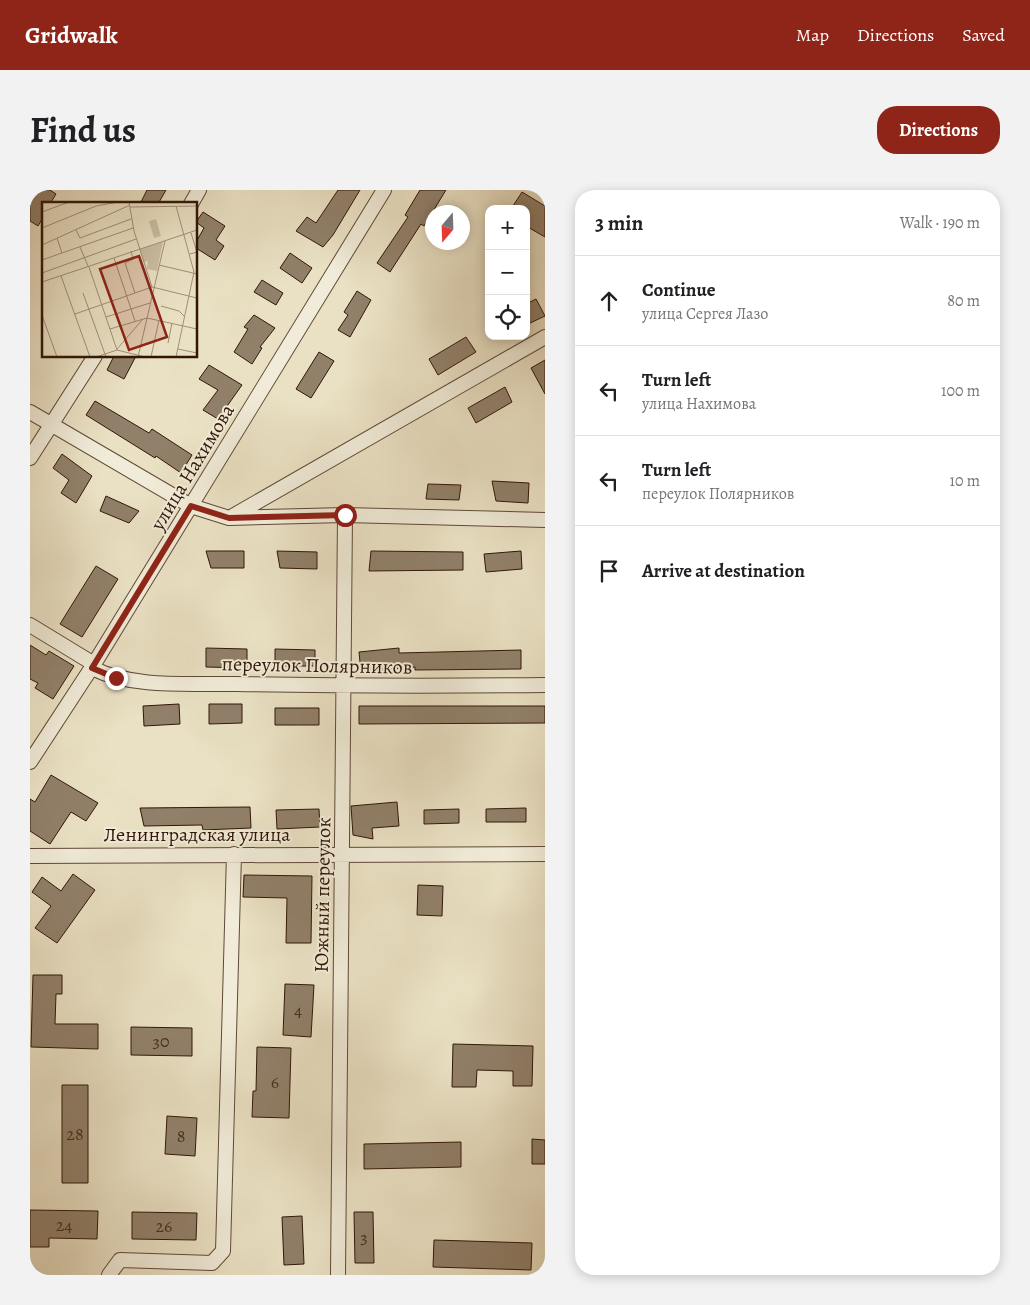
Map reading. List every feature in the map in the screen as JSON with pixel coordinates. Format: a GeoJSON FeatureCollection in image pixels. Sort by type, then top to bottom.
{"type":"FeatureCollection","features":[{"type":"Feature","properties":{"kind":"street"},"geometry":{"type":"LineString","coordinates":[[192,202],[199,190]]}},
{"type":"Feature","properties":{"kind":"street","name":"улица Нахимова"},"geometry":{"type":"LineString","coordinates":[[30,762],[93,666],[384,190]]}},
{"type":"Feature","properties":{"kind":"street"},"geometry":{"type":"LineString","coordinates":[[229,518],[545,337]]}},
{"type":"Feature","properties":{"kind":"street"},"geometry":{"type":"LineString","coordinates":[[30,458],[94,358]]}},
{"type":"Feature","properties":{"kind":"street"},"geometry":{"type":"LineString","coordinates":[[30,412],[51,426],[191,506],[229,518],[345,515],[545,520]]}},
{"type":"Feature","properties":{"kind":"street","name":"Южный переулок"},"geometry":{"type":"LineString","coordinates":[[338,1275],[345,515]]}},
{"type":"Feature","properties":{"kind":"street","name":"переулок Полярников"},"geometry":{"type":"LineString","coordinates":[[30,625],[93,666],[116,678],[141,681],[344,686],[545,684]]}},
{"type":"Feature","properties":{"kind":"street"},"geometry":{"type":"LineString","coordinates":[[109,1275],[120,1260],[212,1263],[223,1251],[234,854]]}},
{"type":"Feature","properties":{"kind":"street","name":"Ленинградская улица"},"geometry":{"type":"LineString","coordinates":[[30,856],[545,854]]}},
{"type":"Feature","properties":{"kind":"building"},"geometry":{"type":"Polygon","coordinates":[[[35,190],[50,190],[56,194],[51,202],[42,202],[42,219],[38,226],[30,221],[30,198],[35,190]]]}},
{"type":"Feature","properties":{"kind":"building"},"geometry":{"type":"Polygon","coordinates":[[[147,190],[166,190],[159,202],[141,202],[147,190]]]}},
{"type":"Feature","properties":{"kind":"building"},"geometry":{"type":"Polygon","coordinates":[[[338,190],[360,190],[333,235],[323,247],[296,231],[307,217],[316,223],[338,190]]]}},
{"type":"Feature","properties":{"kind":"building"},"geometry":{"type":"Polygon","coordinates":[[[420,190],[446,190],[437,205],[425,205],[425,224],[424,226],[421,224],[390,272],[377,263],[408,217],[405,215],[420,190]]]}},
{"type":"Feature","properties":{"kind":"building"},"geometry":{"type":"Polygon","coordinates":[[[522,192],[545,206],[545,237],[530,228],[530,205],[514,205],[522,192]]]}},
{"type":"Feature","properties":{"kind":"building"},"geometry":{"type":"Polygon","coordinates":[[[203,212],[225,226],[216,240],[224,246],[215,260],[198,249],[198,238],[204,228],[198,224],[198,219],[203,212]]]}},
{"type":"Feature","properties":{"kind":"building"},"geometry":{"type":"Polygon","coordinates":[[[290,253],[312,268],[302,283],[280,268],[290,253]]]}},
{"type":"Feature","properties":{"kind":"building"},"geometry":{"type":"Polygon","coordinates":[[[262,280],[283,293],[276,305],[254,292],[262,280]]]}},
{"type":"Feature","properties":{"kind":"building"},"geometry":{"type":"Polygon","coordinates":[[[357,291],[371,300],[350,337],[338,330],[348,315],[344,312],[357,291]]]}},
{"type":"Feature","properties":{"kind":"building"},"geometry":{"type":"Polygon","coordinates":[[[536,299],[545,316],[530,323],[530,302],[536,299]]]}},
{"type":"Feature","properties":{"kind":"building"},"geometry":{"type":"Polygon","coordinates":[[[254,315],[275,328],[260,347],[262,348],[252,364],[234,352],[248,329],[244,327],[254,315]]]}},
{"type":"Feature","properties":{"kind":"building"},"geometry":{"type":"Polygon","coordinates":[[[466,337],[476,352],[438,375],[429,359],[466,337]]]}},
{"type":"Feature","properties":{"kind":"building"},"geometry":{"type":"Polygon","coordinates":[[[319,352],[334,361],[311,398],[296,389],[319,352]]]}},
{"type":"Feature","properties":{"kind":"building"},"geometry":{"type":"Polygon","coordinates":[[[113,358],[135,358],[124,379],[107,370],[113,358]]]}},
{"type":"Feature","properties":{"kind":"building"},"geometry":{"type":"Polygon","coordinates":[[[545,360],[545,394],[531,368],[545,360]]]}},
{"type":"Feature","properties":{"kind":"building"},"geometry":{"type":"Polygon","coordinates":[[[209,365],[242,385],[218,419],[203,410],[218,390],[199,379],[209,365]]]}},
{"type":"Feature","properties":{"kind":"building"},"geometry":{"type":"Polygon","coordinates":[[[505,387],[512,402],[476,423],[468,408],[505,387]]]}},
{"type":"Feature","properties":{"kind":"building"},"geometry":{"type":"Polygon","coordinates":[[[95,401],[149,433],[152,429],[192,455],[181,473],[86,415],[95,401]]]}},
{"type":"Feature","properties":{"kind":"building"},"geometry":{"type":"Polygon","coordinates":[[[62,454],[92,476],[76,503],[61,493],[69,480],[53,468],[62,454]]]}},
{"type":"Feature","properties":{"kind":"building"},"geometry":{"type":"Polygon","coordinates":[[[492,481],[529,483],[528,503],[496,501],[492,481]]]}},
{"type":"Feature","properties":{"kind":"building"},"geometry":{"type":"Polygon","coordinates":[[[428,484],[461,485],[459,500],[426,499],[428,484]]]}},
{"type":"Feature","properties":{"kind":"building"},"geometry":{"type":"Polygon","coordinates":[[[106,496],[139,511],[129,523],[100,511],[106,496]]]}},
{"type":"Feature","properties":{"kind":"building"},"geometry":{"type":"Polygon","coordinates":[[[206,551],[244,551],[244,568],[211,568],[206,551]]]}},
{"type":"Feature","properties":{"kind":"building"},"geometry":{"type":"Polygon","coordinates":[[[277,551],[317,552],[317,569],[280,568],[277,551]]]}},
{"type":"Feature","properties":{"kind":"building"},"geometry":{"type":"Polygon","coordinates":[[[371,551],[463,552],[463,570],[369,571],[371,551]]]}},
{"type":"Feature","properties":{"kind":"building"},"geometry":{"type":"Polygon","coordinates":[[[521,551],[522,569],[486,572],[484,554],[521,551]]]}},
{"type":"Feature","properties":{"kind":"building"},"geometry":{"type":"Polygon","coordinates":[[[96,566],[118,579],[82,637],[60,624],[96,566]]]}},
{"type":"Feature","properties":{"kind":"building"},"geometry":{"type":"Polygon","coordinates":[[[30,645],[46,655],[49,651],[74,666],[53,699],[35,688],[38,683],[30,679],[30,645]]]}},
{"type":"Feature","properties":{"kind":"building"},"geometry":{"type":"Polygon","coordinates":[[[206,648],[247,649],[247,668],[206,667],[206,648]]]}},
{"type":"Feature","properties":{"kind":"building"},"geometry":{"type":"Polygon","coordinates":[[[399,648],[399,653],[521,650],[521,669],[415,670],[415,667],[361,672],[359,652],[399,648]]]}},
{"type":"Feature","properties":{"kind":"building"},"geometry":{"type":"Polygon","coordinates":[[[275,649],[315,650],[315,666],[275,666],[275,649]]]}},
{"type":"Feature","properties":{"kind":"building"},"geometry":{"type":"Polygon","coordinates":[[[179,704],[180,724],[144,726],[143,706],[179,704]]]}},
{"type":"Feature","properties":{"kind":"building"},"geometry":{"type":"Polygon","coordinates":[[[209,704],[242,704],[242,723],[209,724],[209,704]]]}},
{"type":"Feature","properties":{"kind":"building"},"geometry":{"type":"Polygon","coordinates":[[[359,706],[545,706],[545,723],[359,724],[359,706]]]}},
{"type":"Feature","properties":{"kind":"building"},"geometry":{"type":"Polygon","coordinates":[[[275,708],[319,708],[319,725],[275,725],[275,708]]]}},
{"type":"Feature","properties":{"kind":"building"},"geometry":{"type":"Polygon","coordinates":[[[51,775],[98,803],[86,821],[71,812],[50,844],[30,831],[30,799],[35,802],[51,775]]]}},
{"type":"Feature","properties":{"kind":"building"},"geometry":{"type":"Polygon","coordinates":[[[397,802],[399,826],[372,828],[373,839],[353,835],[351,806],[397,802]]]}},
{"type":"Feature","properties":{"kind":"building"},"geometry":{"type":"Polygon","coordinates":[[[250,807],[251,828],[203,830],[202,825],[144,826],[140,808],[250,807]]]}},
{"type":"Feature","properties":{"kind":"building"},"geometry":{"type":"Polygon","coordinates":[[[526,808],[526,822],[486,822],[486,809],[526,808]]]}},
{"type":"Feature","properties":{"kind":"building"},"geometry":{"type":"Polygon","coordinates":[[[319,809],[320,827],[277,829],[276,810],[319,809]]]}},
{"type":"Feature","properties":{"kind":"building"},"geometry":{"type":"Polygon","coordinates":[[[459,809],[459,823],[424,824],[424,810],[459,809]]]}},
{"type":"Feature","properties":{"kind":"building"},"geometry":{"type":"Polygon","coordinates":[[[73,874],[95,890],[57,943],[35,928],[51,906],[32,892],[42,877],[61,891],[73,874]]]}},
{"type":"Feature","properties":{"kind":"building"},"geometry":{"type":"Polygon","coordinates":[[[244,875],[312,876],[311,943],[286,943],[287,898],[243,897],[244,875]]]}},
{"type":"Feature","properties":{"kind":"building"},"geometry":{"type":"Polygon","coordinates":[[[418,885],[443,886],[442,916],[417,915],[418,885]]]}},
{"type":"Feature","properties":{"kind":"building"},"geometry":{"type":"Polygon","coordinates":[[[33,975],[62,975],[62,994],[56,994],[55,1024],[98,1024],[98,1049],[31,1047],[33,975]]]}},
{"type":"Feature","properties":{"kind":"building"},"geometry":{"type":"Polygon","coordinates":[[[285,984],[314,985],[311,1037],[283,1035],[285,984]]]}},
{"type":"Feature","properties":{"kind":"building"},"geometry":{"type":"Polygon","coordinates":[[[131,1027],[192,1028],[192,1056],[131,1055],[131,1027]]]}},
{"type":"Feature","properties":{"kind":"building"},"geometry":{"type":"Polygon","coordinates":[[[453,1044],[533,1046],[532,1086],[513,1086],[513,1071],[477,1070],[476,1087],[452,1087],[453,1044]]]}},
{"type":"Feature","properties":{"kind":"building"},"geometry":{"type":"Polygon","coordinates":[[[257,1047],[291,1048],[289,1118],[252,1117],[253,1091],[256,1091],[257,1047]]]}},
{"type":"Feature","properties":{"kind":"building"},"geometry":{"type":"Polygon","coordinates":[[[62,1085],[88,1085],[88,1183],[62,1183],[62,1085]]]}},
{"type":"Feature","properties":{"kind":"building"},"geometry":{"type":"Polygon","coordinates":[[[167,1116],[197,1118],[195,1156],[165,1154],[167,1116]]]}},
{"type":"Feature","properties":{"kind":"building"},"geometry":{"type":"Polygon","coordinates":[[[532,1139],[545,1140],[545,1164],[532,1164],[532,1139]]]}},
{"type":"Feature","properties":{"kind":"building"},"geometry":{"type":"Polygon","coordinates":[[[461,1142],[461,1167],[364,1169],[364,1144],[461,1142]]]}},
{"type":"Feature","properties":{"kind":"building"},"geometry":{"type":"Polygon","coordinates":[[[30,1210],[98,1211],[97,1239],[49,1238],[49,1247],[30,1247],[30,1210]]]}},
{"type":"Feature","properties":{"kind":"building"},"geometry":{"type":"Polygon","coordinates":[[[132,1212],[197,1213],[196,1240],[132,1239],[132,1212]]]}},
{"type":"Feature","properties":{"kind":"building"},"geometry":{"type":"Polygon","coordinates":[[[354,1212],[373,1212],[374,1263],[355,1263],[354,1212]]]}},
{"type":"Feature","properties":{"kind":"building"},"geometry":{"type":"Polygon","coordinates":[[[302,1216],[304,1264],[284,1265],[282,1217],[302,1216]]]}},
{"type":"Feature","properties":{"kind":"building"},"geometry":{"type":"Polygon","coordinates":[[[434,1240],[532,1243],[531,1270],[433,1267],[434,1240]]]}},
{"type":"Feature","properties":{"kind":"route"},"geometry":{"type":"LineString","coordinates":[[116,678],[92,668],[191,506],[229,518],[345,515]]}}]}
